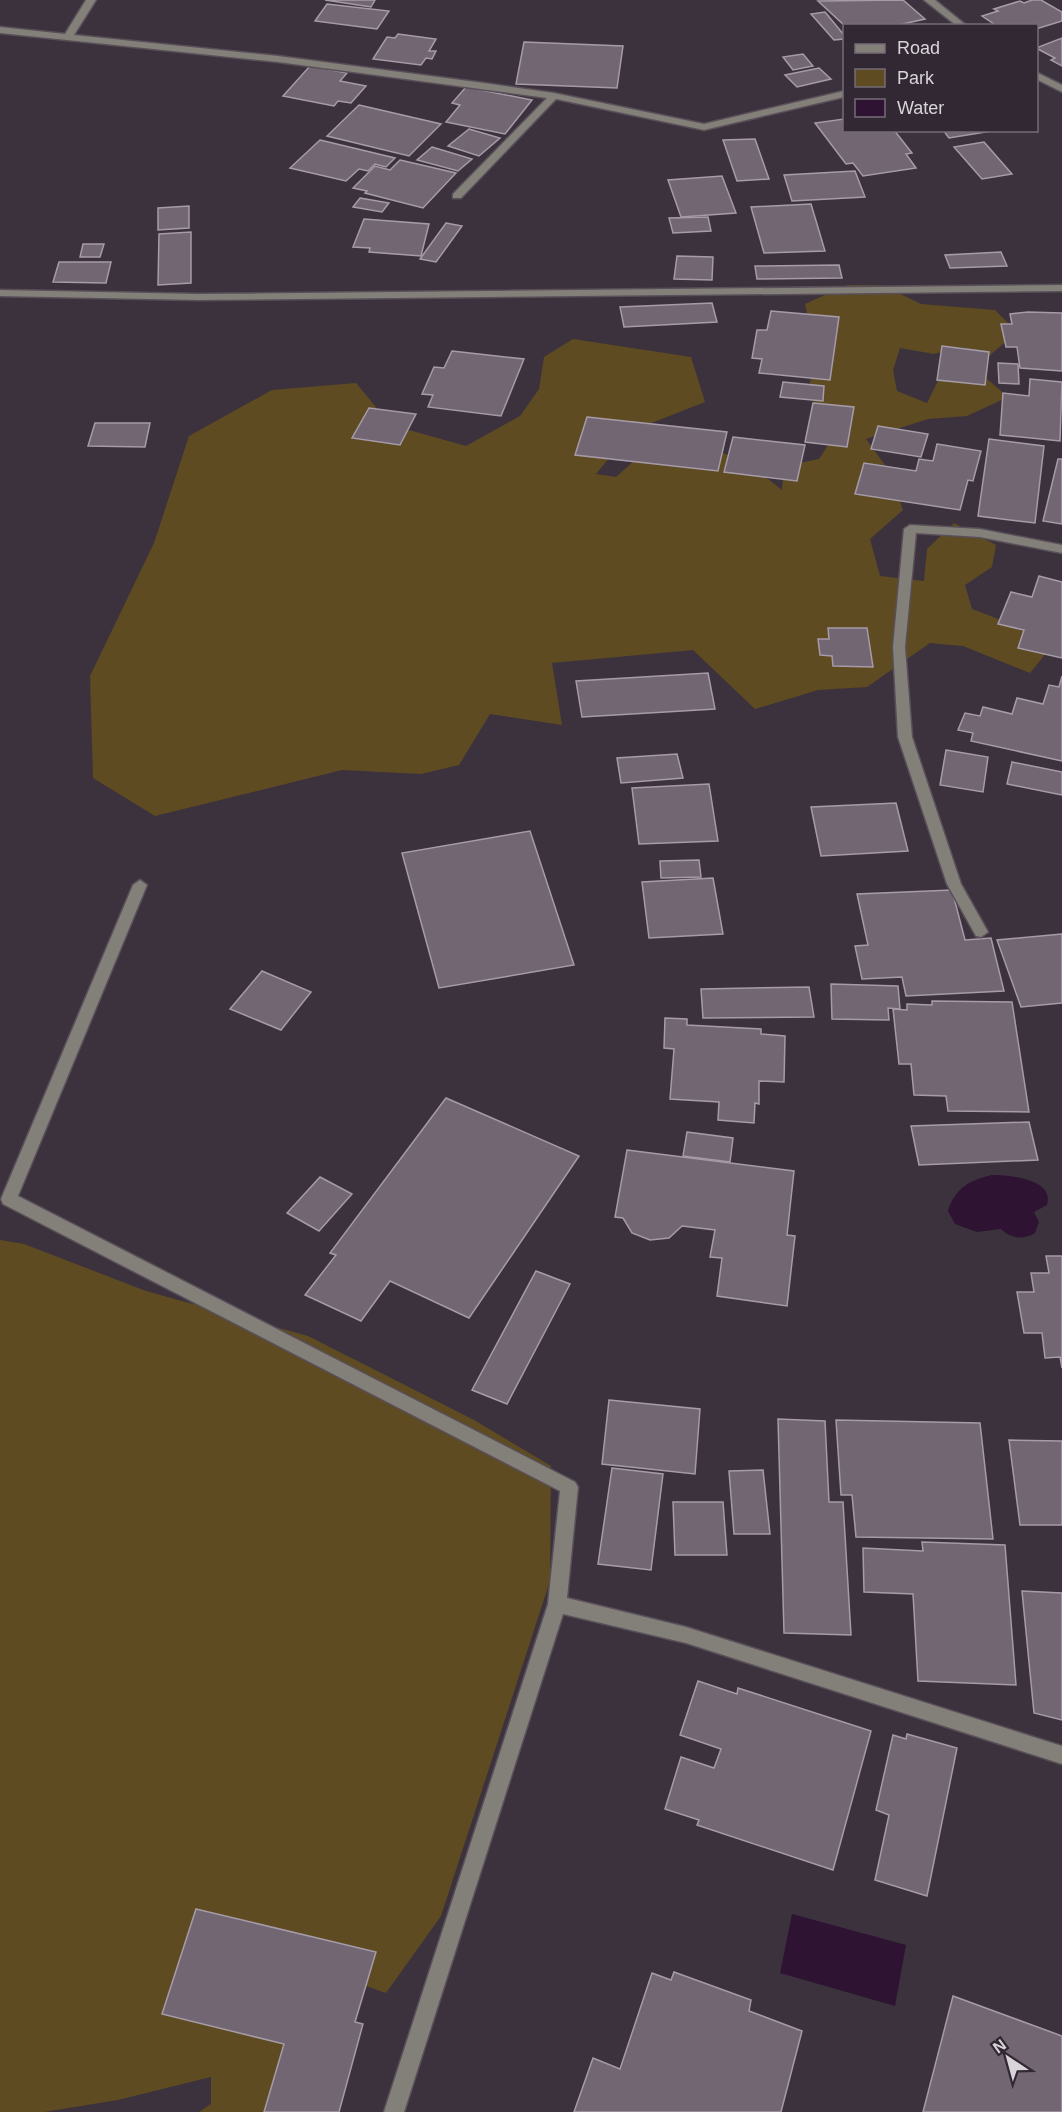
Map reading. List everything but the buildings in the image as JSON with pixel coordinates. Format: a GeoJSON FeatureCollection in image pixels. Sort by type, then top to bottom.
{"type":"FeatureCollection","features":[{"type":"Feature","properties":{"kind":"street"},"geometry":{"type":"LineString","coordinates":[[68,37],[91,0]]}},
{"type":"Feature","properties":{"kind":"street"},"geometry":{"type":"LineString","coordinates":[[929,0],[960,24]]}},
{"type":"Feature","properties":{"kind":"street"},"geometry":{"type":"LineString","coordinates":[[0,30],[278,59],[554,96],[704,127],[843,94]]}},
{"type":"Feature","properties":{"kind":"street"},"geometry":{"type":"LineString","coordinates":[[1038,76],[1062,89]]}},
{"type":"Feature","properties":{"kind":"street"},"geometry":{"type":"LineString","coordinates":[[457,196],[554,96]]}},
{"type":"Feature","properties":{"kind":"street"},"geometry":{"type":"LineString","coordinates":[[0,293],[198,297],[1062,288]]}},
{"type":"Feature","properties":{"kind":"street"},"geometry":{"type":"LineString","coordinates":[[981,932],[954,884],[905,737],[898,647],[910,529],[980,533],[1062,549]]}},
{"type":"Feature","properties":{"kind":"street"},"geometry":{"type":"LineString","coordinates":[[140,885],[9,1198],[569,1487],[557,1604],[394,2112]]}},
{"type":"Feature","properties":{"kind":"street"},"geometry":{"type":"LineString","coordinates":[[557,1604],[686,1635],[1062,1755]]}},
{"type":"Feature","properties":{"kind":"green space"},"geometry":{"type":"Polygon","coordinates":[[[847,285],[882,285],[921,304],[995,310],[1017,332],[989,356],[961,347],[934,354],[900,348],[893,370],[897,391],[927,403],[942,373],[980,373],[1008,397],[967,416],[928,419],[866,439],[890,472],[903,510],[870,539],[880,576],[924,581],[927,549],[954,523],[996,545],[992,567],[965,585],[972,609],[1056,641],[1030,673],[963,646],[930,643],[867,687],[818,690],[755,709],[693,650],[552,663],[562,725],[490,714],[459,765],[421,774],[342,770],[155,816],[93,778],[90,676],[154,543],[189,436],[272,390],[356,383],[391,425],[466,446],[520,416],[539,389],[544,357],[573,339],[691,357],[705,402],[631,431],[596,474],[616,477],[645,451],[701,444],[747,463],[782,490],[784,466],[819,459],[835,434],[808,393],[816,352],[805,304],[847,285]]]}},
{"type":"Feature","properties":{"kind":"green space"},"geometry":{"type":"Polygon","coordinates":[[[0,1240],[24,1244],[146,1291],[308,1336],[474,1420],[551,1466],[550,1581],[441,1916],[386,1993],[337,1976],[295,2112],[199,2112],[211,2104],[211,2077],[118,2100],[44,2112],[0,2112],[0,1240]]]}},
{"type":"Feature","properties":{"kind":"water"},"geometry":{"type":"Polygon","coordinates":[[[992,1175],[1029,1180],[1044,1189],[1048,1196],[1047,1205],[1034,1212],[1039,1222],[1035,1233],[1026,1237],[1018,1237],[1009,1235],[1001,1229],[977,1232],[955,1224],[948,1211],[955,1196],[964,1186],[992,1175]]]}},
{"type":"Feature","properties":{"kind":"water"},"geometry":{"type":"Polygon","coordinates":[[[792,1914],[906,1945],[895,2006],[780,1973],[792,1914]]]}}]}
